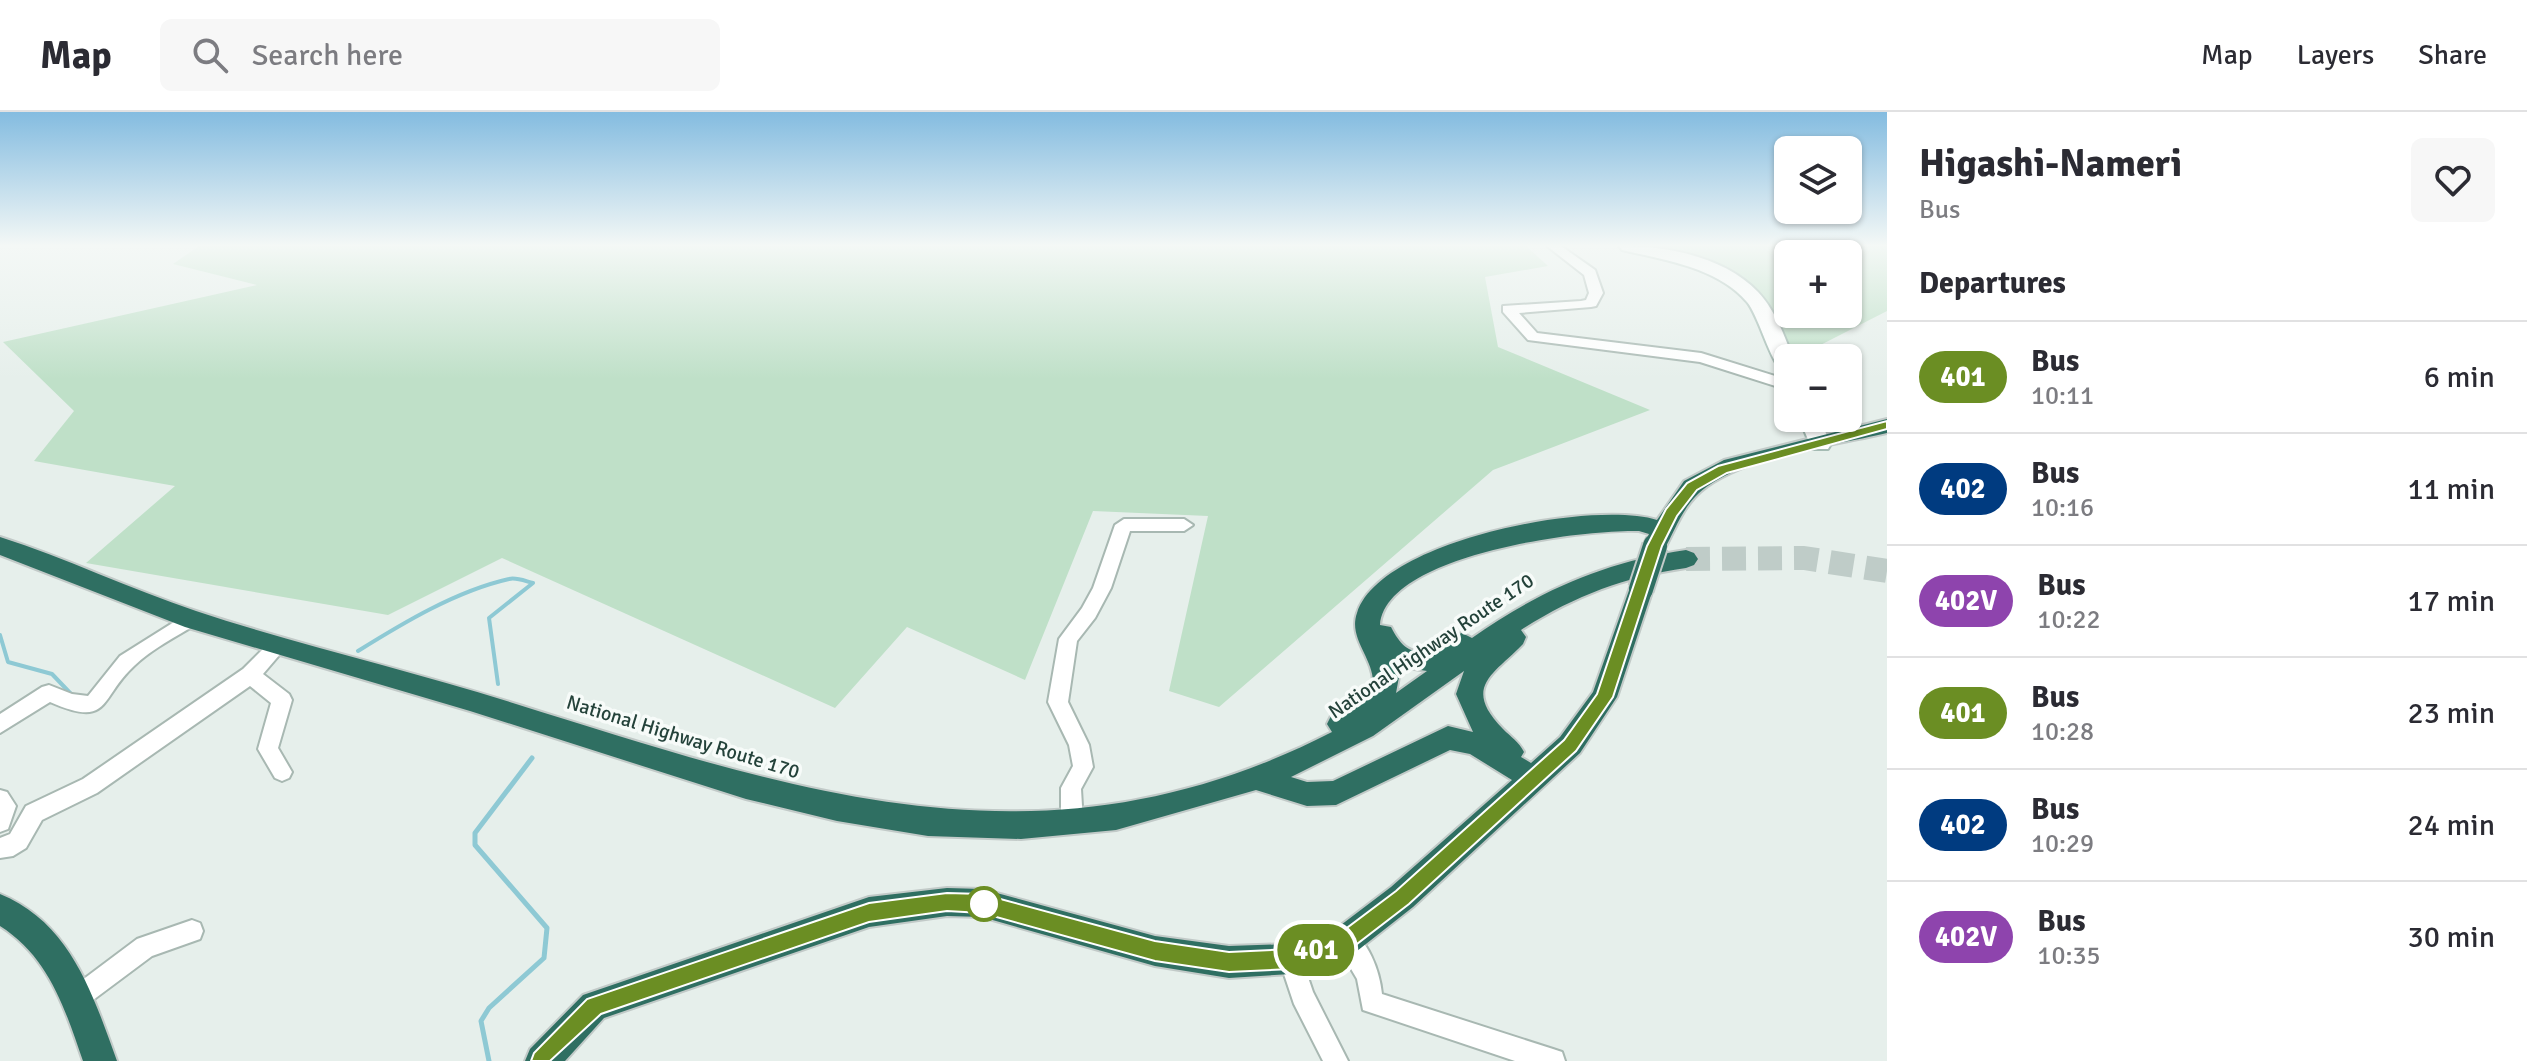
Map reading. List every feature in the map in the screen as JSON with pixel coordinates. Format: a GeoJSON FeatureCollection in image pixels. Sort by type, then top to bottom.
{"type":"FeatureCollection","features":[{"type":"Feature","properties":{"kind":"highway"},"geometry":{"type":"LineString","coordinates":[[542,1061],[594,1006],[869,912],[947,902],[982,903],[1155,951],[1229,962],[1291,959],[1346,940],[1402,897],[1570,745],[1604,697],[1658,538],[1692,487],[1723,469],[1887,426]]}},
{"type":"Feature","properties":{"kind":"highway"},"geometry":{"type":"LineString","coordinates":[[1192,800],[1318,739],[1378,697],[1386,687],[1388,676],[1368,639],[1368,613],[1387,585],[1404,574],[1455,552],[1532,531],[1623,523],[1658,538]]}},
{"type":"Feature","properties":{"kind":"highway"},"geometry":{"type":"LineString","coordinates":[[1515,622],[1484,629],[1427,662],[1402,660],[1389,651],[1381,630],[1385,610],[1402,590],[1470,556],[1537,539],[1658,538]]}},
{"type":"Feature","properties":{"kind":"highway","name":"National Highway Route 170"},"geometry":{"type":"LineString","coordinates":[[0,546],[190,619],[417,684],[728,784],[830,810],[915,822],[1072,823],[1139,814],[1257,778],[1361,730],[1541,604],[1603,576],[1686,559]]}},
{"type":"Feature","properties":{"kind":"highway"},"geometry":{"type":"LineString","coordinates":[[1532,778],[1528,768],[1480,722],[1473,708],[1471,684],[1475,675],[1541,604]]}},
{"type":"Feature","properties":{"kind":"highway"},"geometry":{"type":"LineString","coordinates":[[1257,778],[1307,794],[1336,793],[1448,738],[1476,744],[1532,778]]}},
{"type":"Feature","properties":{"kind":"highway"},"geometry":{"type":"LineString","coordinates":[[0,909],[30,926],[56,955],[77,998],[100,1061]]}},
{"type":"Feature","properties":{"kind":"street"},"geometry":{"type":"LineString","coordinates":[[1595,290],[1591,303],[1508,309],[1533,337],[1701,358],[1774,381]]}},
{"type":"Feature","properties":{"kind":"street"},"geometry":{"type":"LineString","coordinates":[[1743,290],[1761,310],[1777,344]]}},
{"type":"Feature","properties":{"kind":"street"},"geometry":{"type":"LineString","coordinates":[[1815,432],[1820,444]]}},
{"type":"Feature","properties":{"kind":"street"},"geometry":{"type":"LineString","coordinates":[[1072,823],[1071,788],[1083,767],[1079,745],[1058,702],[1068,639],[1089,613],[1102,588],[1124,525],[1184,525]]}},
{"type":"Feature","properties":{"kind":"street"},"geometry":{"type":"LineString","coordinates":[[0,725],[49,693],[70,704],[95,701],[105,695],[124,663],[190,619]]}},
{"type":"Feature","properties":{"kind":"street"},"geometry":{"type":"LineString","coordinates":[[0,848],[5,849],[18,841],[34,813],[90,786],[250,675],[278,646]]}},
{"type":"Feature","properties":{"kind":"street"},"geometry":{"type":"LineString","coordinates":[[250,675],[282,700],[268,749],[282,772]]}},
{"type":"Feature","properties":{"kind":"street"},"geometry":{"type":"LineString","coordinates":[[0,799],[5,806],[0,822]]}},
{"type":"Feature","properties":{"kind":"street"},"geometry":{"type":"LineString","coordinates":[[77,998],[145,947],[192,931]]}},
{"type":"Feature","properties":{"kind":"street"},"geometry":{"type":"LineString","coordinates":[[1346,940],[1369,976],[1371,1002],[1553,1061]]}},
{"type":"Feature","properties":{"kind":"street"},"geometry":{"type":"LineString","coordinates":[[1291,959],[1302,996],[1336,1061]]}},
{"type":"Feature","properties":{"kind":"green space"},"geometry":{"type":"Polygon","coordinates":[[[233,290],[1487,290],[1498,347],[1650,410],[1493,470],[1219,707],[1169,691],[1208,516],[1093,511],[1025,680],[907,627],[835,708],[502,558],[388,615],[86,563],[175,486],[34,461],[74,411],[3,342],[233,290]]]}},
{"type":"Feature","properties":{"kind":"green space"},"geometry":{"type":"Polygon","coordinates":[[[1752,290],[1774,290],[1774,317],[1767,303],[1752,290]]]}},
{"type":"Feature","properties":{"kind":"green space"},"geometry":{"type":"Polygon","coordinates":[[[1862,290],[1887,290],[1887,311],[1862,324],[1862,290]]]}},
{"type":"Feature","properties":{"kind":"green space"},"geometry":{"type":"Polygon","coordinates":[[[1780,328],[1854,328],[1822,344],[1788,344],[1780,328]]]}},
{"type":"Feature","properties":{"kind":"waterway"},"geometry":{"type":"LineString","coordinates":[[358,651],[412,619],[469,591],[512,579],[533,583],[489,618],[498,684]]}},
{"type":"Feature","properties":{"kind":"waterway"},"geometry":{"type":"LineString","coordinates":[[0,635],[8,662],[52,674],[73,696]]}},
{"type":"Feature","properties":{"kind":"waterway"},"geometry":{"type":"LineString","coordinates":[[489,1061],[481,1021],[489,1008],[544,958],[547,928],[475,845],[475,833],[532,758]]}},
{"type":"Feature","properties":{"kind":"tunnel"},"geometry":{"type":"LineString","coordinates":[[1686,559],[1804,558],[1887,571]]}},
{"type":"Feature","properties":{"kind":"bus line","name":"401"},"geometry":{"type":"LineString","coordinates":[[542,1061],[594,1006],[869,912],[947,902],[982,903],[1155,951],[1229,962],[1291,959],[1346,940],[1402,897],[1570,745],[1604,697],[1655,546],[1671,513],[1692,487],[1723,469],[1887,426]]}}]}
